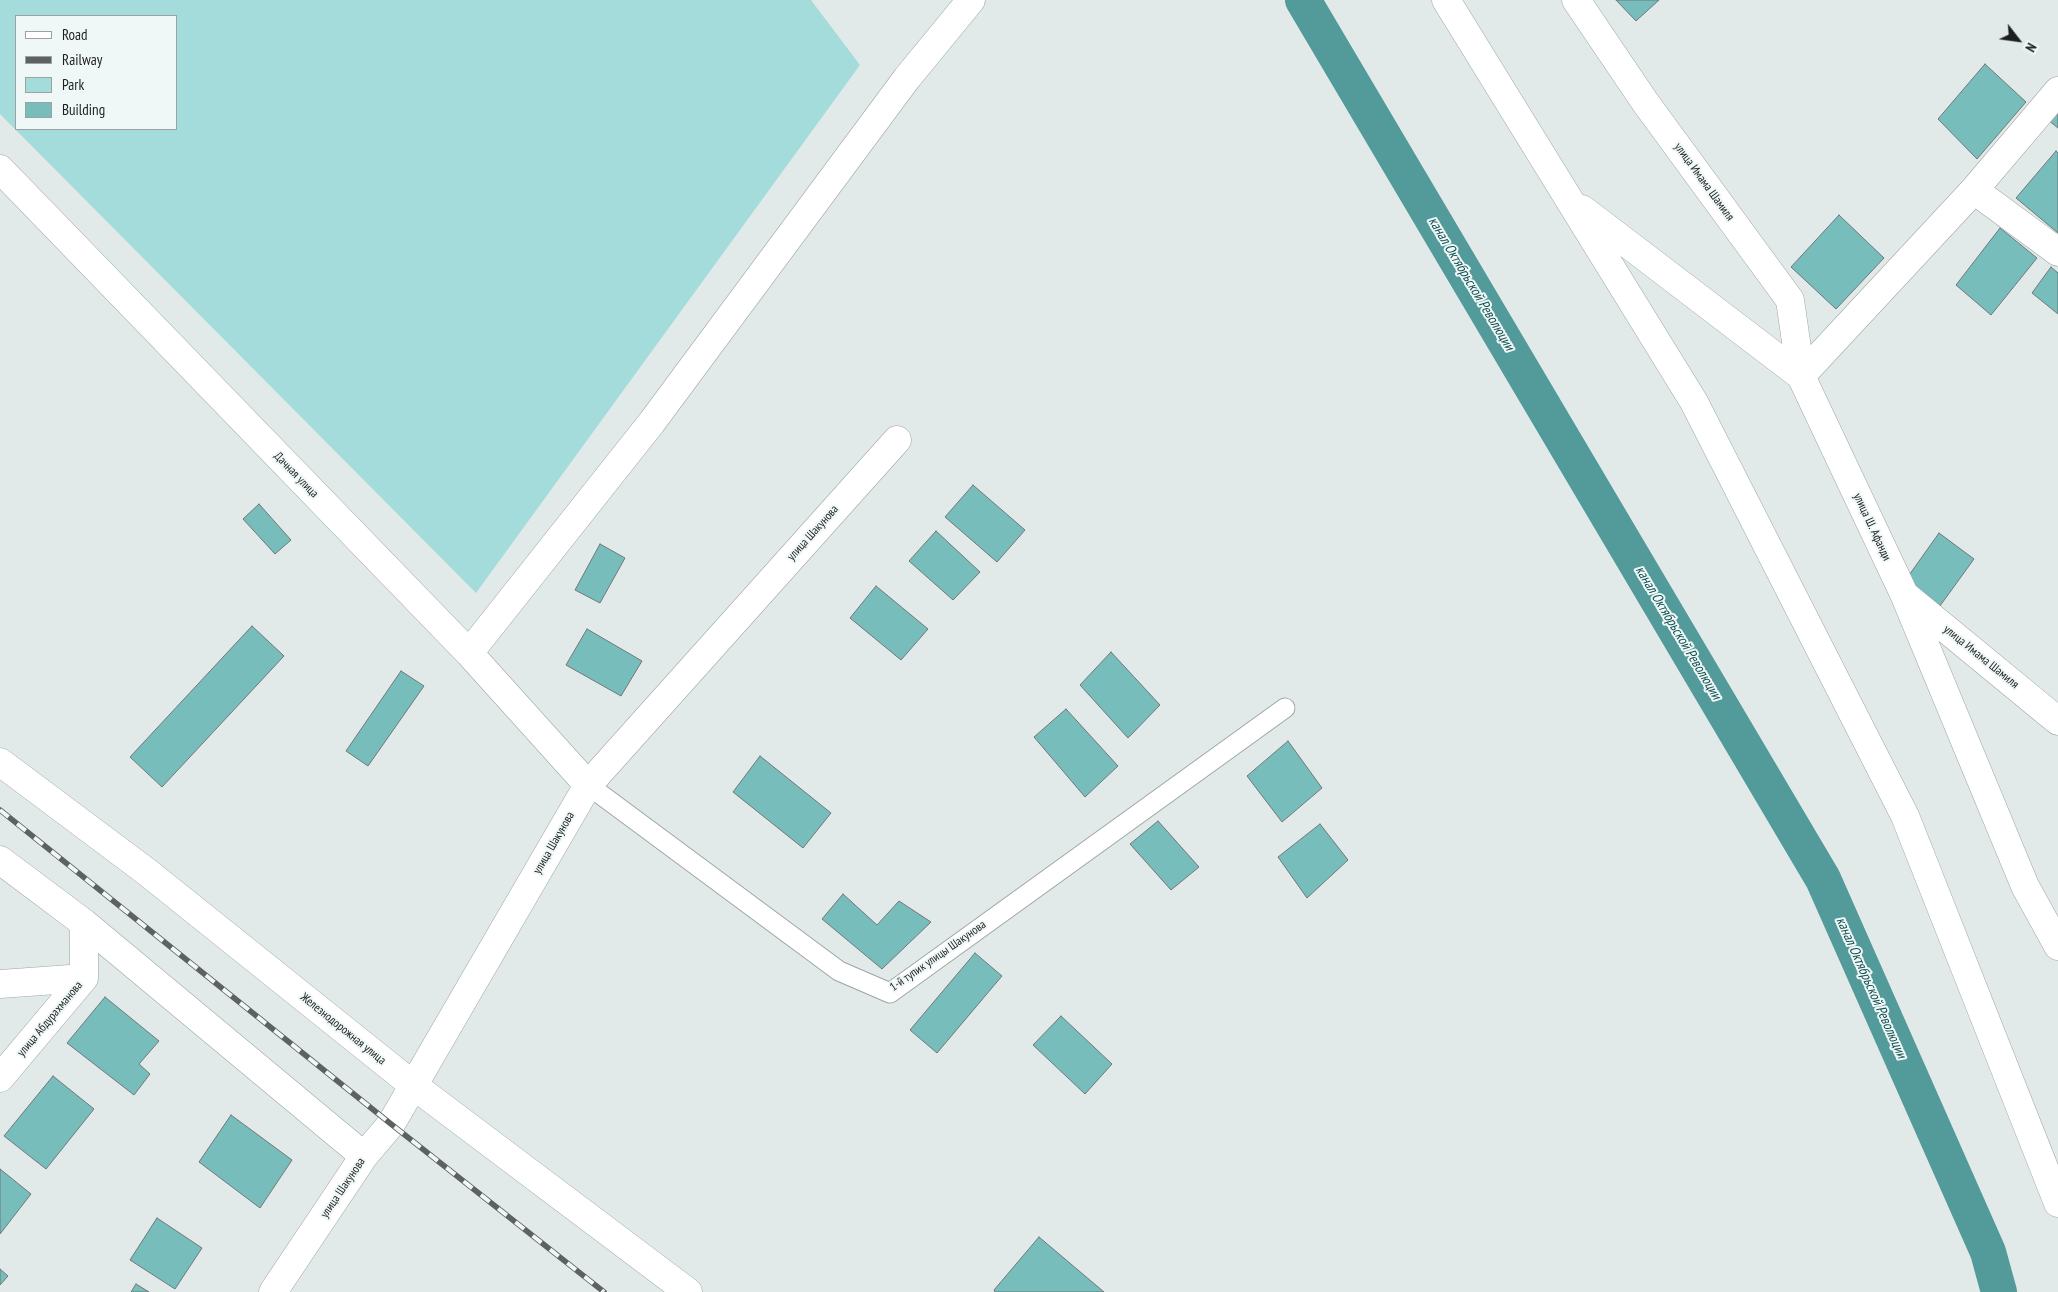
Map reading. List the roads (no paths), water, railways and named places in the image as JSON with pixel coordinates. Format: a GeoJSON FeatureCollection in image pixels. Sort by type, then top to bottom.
{"type":"FeatureCollection","features":[{"type":"Feature","properties":{"kind":"street"},"geometry":{"type":"LineString","coordinates":[[469,653],[652,422],[907,78],[971,0]]}},
{"type":"Feature","properties":{"kind":"street"},"geometry":{"type":"LineString","coordinates":[[1446,0],[1694,402],[1905,816],[2058,1203]]}},
{"type":"Feature","properties":{"kind":"street","name":"улица Имама Шамиля"},"geometry":{"type":"LineString","coordinates":[[1576,0],[1645,102],[1790,300],[1801,376]]}},
{"type":"Feature","properties":{"kind":"street"},"geometry":{"type":"LineString","coordinates":[[1801,376],[1974,190],[2058,91]]}},
{"type":"Feature","properties":{"kind":"street","name":"Дачная улица"},"geometry":{"type":"LineString","coordinates":[[0,169],[469,653],[588,785]]}},
{"type":"Feature","properties":{"kind":"street"},"geometry":{"type":"LineString","coordinates":[[1974,190],[2058,252]]}},
{"type":"Feature","properties":{"kind":"street","name":"улица Ш. Афанди"},"geometry":{"type":"LineString","coordinates":[[1569,199],[1801,376],[1904,594],[2025,886],[2058,946]]}},
{"type":"Feature","properties":{"kind":"street","name":"улица Шакунова"},"geometry":{"type":"LineString","coordinates":[[273,1292],[364,1156],[391,1124],[588,785],[897,440]]}},
{"type":"Feature","properties":{"kind":"street","name":"улица Имама Шамиля"},"geometry":{"type":"LineString","coordinates":[[1904,594],[2058,720]]}},
{"type":"Feature","properties":{"kind":"street","name":"Железнодорожная улица"},"geometry":{"type":"LineString","coordinates":[[0,762],[146,872],[413,1085],[688,1292]]}},
{"type":"Feature","properties":{"kind":"street"},"geometry":{"type":"LineString","coordinates":[[0,860],[84,923],[364,1156]]}},
{"type":"Feature","properties":{"kind":"street","name":"улица Абдурахманова"},"geometry":{"type":"LineString","coordinates":[[0,1078],[84,978],[84,923]]}},
{"type":"Feature","properties":{"kind":"street"},"geometry":{"type":"LineString","coordinates":[[0,984],[84,978]]}},
{"type":"Feature","properties":{"kind":"lane","name":"1-й тупик улицы Шакунова"},"geometry":{"type":"LineString","coordinates":[[588,785],[839,971],[890,993],[1286,708]]}},
{"type":"Feature","properties":{"kind":"waterway","name":"канал Октябрьской Революции"},"geometry":{"type":"LineString","coordinates":[[1303,0],[1823,879],[1988,1252],[1999,1292]]}},
{"type":"Feature","properties":{"kind":"railway"},"geometry":{"type":"LineString","coordinates":[[0,810],[391,1124],[604,1292]]}}]}
